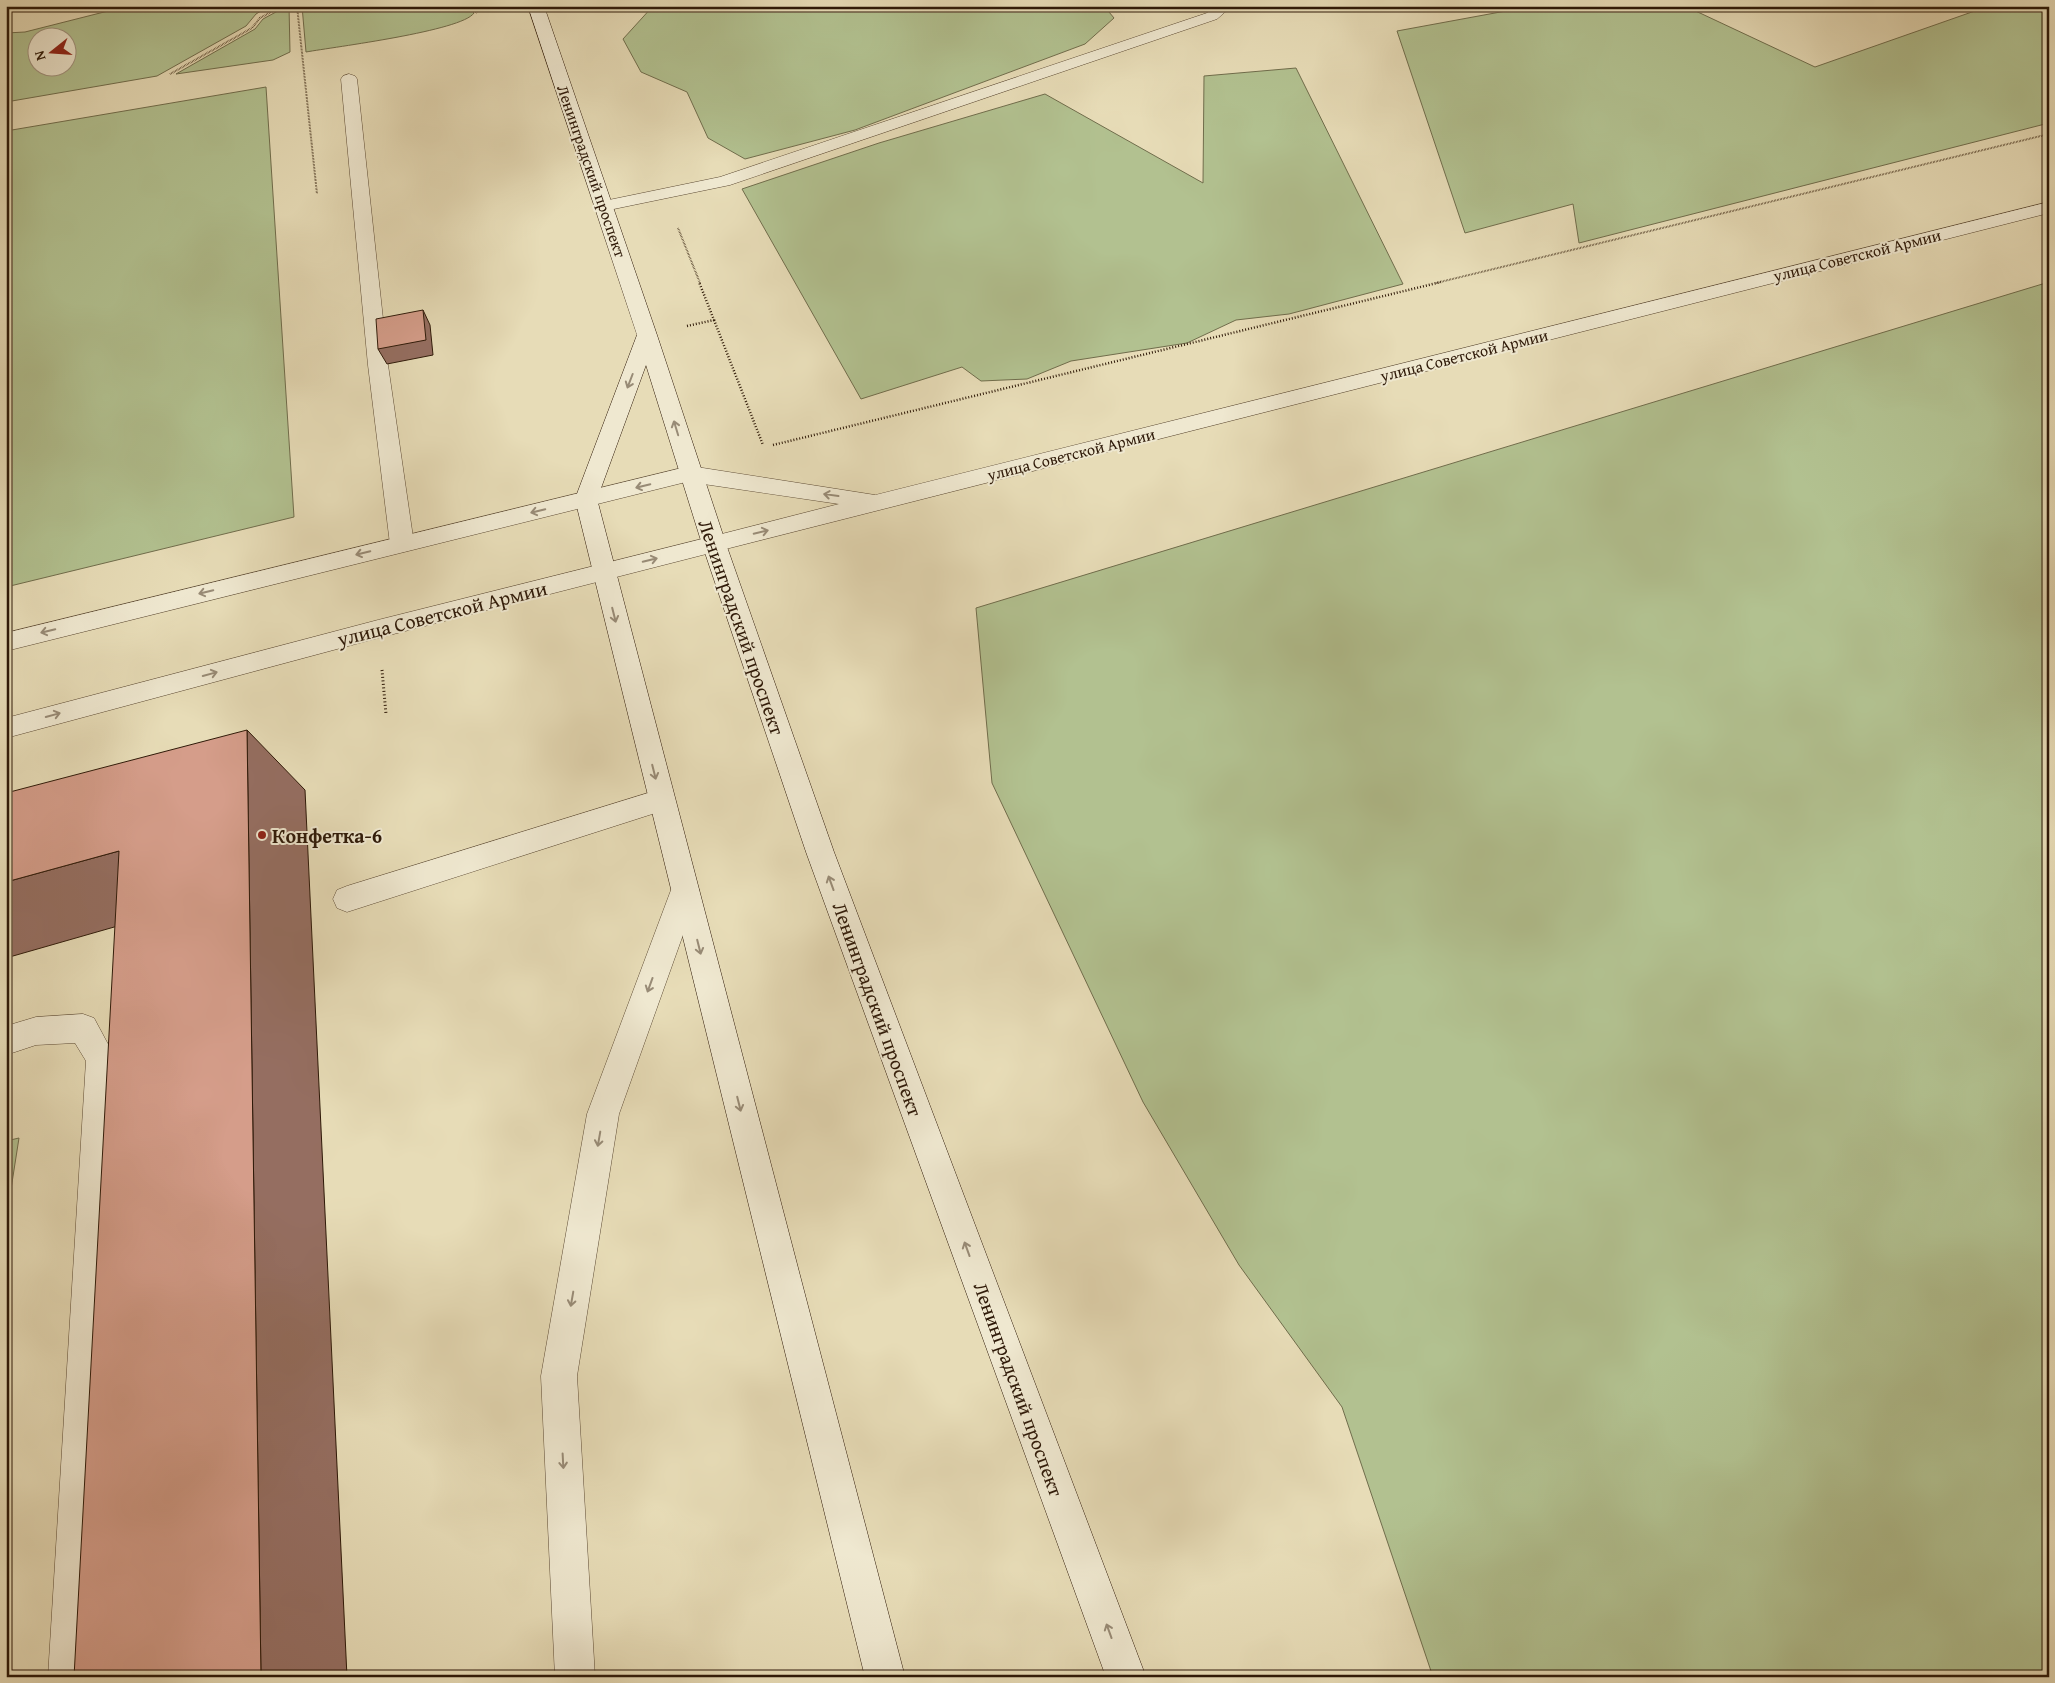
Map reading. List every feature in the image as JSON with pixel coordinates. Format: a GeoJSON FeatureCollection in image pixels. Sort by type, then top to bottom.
{"type":"FeatureCollection","features":[{"type":"Feature","properties":{"kind":"street","name":"Ленинградский проспект"},"geometry":{"type":"LineString","coordinates":[[536,6],[647,335],[690,474],[820,852],[1126,1677]]}},
{"type":"Feature","properties":{"kind":"street"},"geometry":{"type":"LineString","coordinates":[[604,206],[724,181],[1212,16],[1225,6]]}},
{"type":"Feature","properties":{"kind":"street"},"geometry":{"type":"LineString","coordinates":[[349,79],[378,365],[402,544]]}},
{"type":"Feature","properties":{"kind":"street","name":"улица Советской Армии"},"geometry":{"type":"LineString","coordinates":[[6,728],[378,629],[2049,207]]}},
{"type":"Feature","properties":{"kind":"street"},"geometry":{"type":"LineString","coordinates":[[647,335],[586,500],[885,1677]]}},
{"type":"Feature","properties":{"kind":"street","name":"улица Советской Армии"},"geometry":{"type":"LineString","coordinates":[[6,642],[690,474],[879,502]]}},
{"type":"Feature","properties":{"kind":"street"},"geometry":{"type":"LineString","coordinates":[[347,899],[661,800]]}},
{"type":"Feature","properties":{"kind":"street"},"geometry":{"type":"LineString","coordinates":[[575,1677],[559,1376],[603,1114],[685,890]]}},
{"type":"Feature","properties":{"kind":"street"},"geometry":{"type":"LineString","coordinates":[[6,1041],[36,1031],[83,1028],[100,1059],[68,1677]]}},
{"type":"Feature","properties":{"kind":"path"},"geometry":{"type":"LineString","coordinates":[[170,74],[252,28],[260,18],[282,6]]}},
{"type":"Feature","properties":{"kind":"path"},"geometry":{"type":"LineString","coordinates":[[471,6],[477,12]]}},
{"type":"Feature","properties":{"kind":"path"},"geometry":{"type":"LineString","coordinates":[[664,193],[764,447],[2049,134]]}},
{"type":"Feature","properties":{"kind":"path"},"geometry":{"type":"LineString","coordinates":[[647,335],[714,320]]}},
{"type":"Feature","properties":{"kind":"green space"},"geometry":{"type":"Polygon","coordinates":[[[146,6],[269,6],[256,14],[246,26],[157,76],[6,102],[6,33],[28,31],[28,78],[78,78],[78,28],[41,28],[108,11],[146,6]]]}},
{"type":"Feature","properties":{"kind":"green space"},"geometry":{"type":"Polygon","coordinates":[[[289,6],[290,52],[273,60],[176,74],[255,29],[263,19],[289,6]]]}},
{"type":"Feature","properties":{"kind":"green space"},"geometry":{"type":"Polygon","coordinates":[[[302,6],[467,6],[474,13],[464,20],[423,32],[306,52],[302,6]]]}},
{"type":"Feature","properties":{"kind":"green space"},"geometry":{"type":"Polygon","coordinates":[[[653,6],[1104,6],[1114,18],[1085,44],[855,130],[745,159],[708,138],[687,92],[641,72],[623,39],[653,6]]]}},
{"type":"Feature","properties":{"kind":"green space"},"geometry":{"type":"Polygon","coordinates":[[[1533,6],[1685,6],[1815,67],[1989,6],[2049,6],[2049,123],[1579,243],[1573,204],[1465,233],[1397,31],[1533,6]]]}},
{"type":"Feature","properties":{"kind":"green space"},"geometry":{"type":"Polygon","coordinates":[[[1296,68],[1403,284],[1289,314],[1236,320],[1187,343],[1071,361],[1027,379],[981,381],[962,367],[861,399],[742,189],[879,143],[1045,94],[1203,183],[1204,76],[1296,68]]]}},
{"type":"Feature","properties":{"kind":"green space"},"geometry":{"type":"Polygon","coordinates":[[[266,87],[294,517],[6,587],[6,131],[266,87]]]}},
{"type":"Feature","properties":{"kind":"green space"},"geometry":{"type":"Polygon","coordinates":[[[2049,282],[2049,1677],[1433,1677],[1342,1407],[1239,1265],[1143,1102],[992,783],[976,608],[2049,282]]]}},
{"type":"Feature","properties":{"kind":"green space"},"geometry":{"type":"Polygon","coordinates":[[[19,1138],[6,1221],[6,1141],[19,1138]]]}},
{"type":"Feature","properties":{"kind":"building"},"geometry":{"type":"Polygon","coordinates":[[[423,310],[426,340],[378,349],[376,319],[423,310]]]}},
{"type":"Feature","properties":{"kind":"building"},"geometry":{"type":"Polygon","coordinates":[[[247,730],[261,1677],[74,1677],[119,851],[6,882],[6,793],[247,730]]]}},
{"type":"Feature","properties":{"kind":"place","name":"Конфетка-6"},"geometry":{"type":"Point","coordinates":[262,835]}}]}
